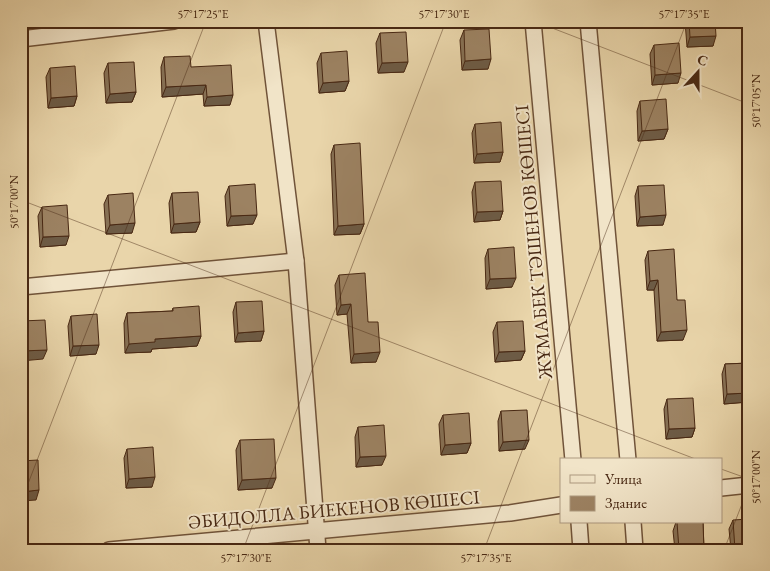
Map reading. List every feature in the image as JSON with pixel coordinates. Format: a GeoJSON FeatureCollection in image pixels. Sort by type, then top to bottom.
{"type":"FeatureCollection","features":[{"type":"Feature","properties":{"kind":"street"},"geometry":{"type":"LineString","coordinates":[[21,39],[174,21]]}},
{"type":"Feature","properties":{"kind":"street"},"geometry":{"type":"LineString","coordinates":[[266,21],[296,261],[318,550]]}},
{"type":"Feature","properties":{"kind":"street","name":"ЖҰМАБЕК ТӘШЕНОВ КӨШЕСІ"},"geometry":{"type":"LineString","coordinates":[[533,21],[573,458]]}},
{"type":"Feature","properties":{"kind":"street"},"geometry":{"type":"LineString","coordinates":[[588,21],[628,458]]}},
{"type":"Feature","properties":{"kind":"street"},"geometry":{"type":"LineString","coordinates":[[21,288],[296,261]]}},
{"type":"Feature","properties":{"kind":"street"},"geometry":{"type":"LineString","coordinates":[[722,488],[749,485]]}},
{"type":"Feature","properties":{"kind":"street","name":"ӘБИДОЛЛА БИЕКЕНОВ КӨШЕСІ"},"geometry":{"type":"LineString","coordinates":[[109,550],[510,513],[560,505]]}},
{"type":"Feature","properties":{"kind":"street"},"geometry":{"type":"LineString","coordinates":[[579,524],[581,550]]}},
{"type":"Feature","properties":{"kind":"street"},"geometry":{"type":"LineString","coordinates":[[633,524],[635,550]]}},
{"type":"Feature","properties":{"kind":"building"},"geometry":{"type":"Polygon","coordinates":[[[689,21],[715,21],[716,36],[690,37],[689,21]]]}},
{"type":"Feature","properties":{"kind":"building"},"geometry":{"type":"Polygon","coordinates":[[[489,29],[491,59],[465,61],[464,30],[489,29]]]}},
{"type":"Feature","properties":{"kind":"building"},"geometry":{"type":"Polygon","coordinates":[[[406,32],[408,62],[382,63],[380,33],[406,32]]]}},
{"type":"Feature","properties":{"kind":"building"},"geometry":{"type":"Polygon","coordinates":[[[679,43],[681,73],[655,75],[654,45],[679,43]]]}},
{"type":"Feature","properties":{"kind":"building"},"geometry":{"type":"Polygon","coordinates":[[[347,51],[349,81],[323,83],[321,53],[347,51]]]}},
{"type":"Feature","properties":{"kind":"building"},"geometry":{"type":"Polygon","coordinates":[[[190,56],[191,67],[231,65],[233,95],[207,97],[206,85],[166,87],[164,57],[190,56]]]}},
{"type":"Feature","properties":{"kind":"building"},"geometry":{"type":"Polygon","coordinates":[[[134,62],[136,92],[110,94],[108,63],[134,62]]]}},
{"type":"Feature","properties":{"kind":"building"},"geometry":{"type":"Polygon","coordinates":[[[75,66],[77,96],[51,98],[50,68],[75,66]]]}},
{"type":"Feature","properties":{"kind":"building"},"geometry":{"type":"Polygon","coordinates":[[[666,99],[668,129],[642,131],[640,101],[666,99]]]}},
{"type":"Feature","properties":{"kind":"building"},"geometry":{"type":"Polygon","coordinates":[[[501,122],[503,152],[477,154],[475,124],[501,122]]]}},
{"type":"Feature","properties":{"kind":"building"},"geometry":{"type":"Polygon","coordinates":[[[360,143],[364,224],[338,226],[334,145],[360,143]]]}},
{"type":"Feature","properties":{"kind":"building"},"geometry":{"type":"Polygon","coordinates":[[[501,181],[503,211],[477,212],[475,182],[501,181]]]}},
{"type":"Feature","properties":{"kind":"building"},"geometry":{"type":"Polygon","coordinates":[[[255,184],[257,215],[231,216],[229,186],[255,184]]]}},
{"type":"Feature","properties":{"kind":"building"},"geometry":{"type":"Polygon","coordinates":[[[664,185],[666,215],[640,217],[638,186],[664,185]]]}},
{"type":"Feature","properties":{"kind":"building"},"geometry":{"type":"Polygon","coordinates":[[[198,192],[200,222],[174,224],[172,193],[198,192]]]}},
{"type":"Feature","properties":{"kind":"building"},"geometry":{"type":"Polygon","coordinates":[[[133,193],[135,223],[110,225],[108,195],[133,193]]]}},
{"type":"Feature","properties":{"kind":"building"},"geometry":{"type":"Polygon","coordinates":[[[67,205],[69,236],[43,237],[42,207],[67,205]]]}},
{"type":"Feature","properties":{"kind":"building"},"geometry":{"type":"Polygon","coordinates":[[[514,247],[516,278],[490,279],[488,249],[514,247]]]}},
{"type":"Feature","properties":{"kind":"building"},"geometry":{"type":"Polygon","coordinates":[[[674,249],[677,300],[685,300],[687,330],[661,332],[658,280],[650,281],[648,251],[674,249]]]}},
{"type":"Feature","properties":{"kind":"building"},"geometry":{"type":"Polygon","coordinates":[[[365,273],[368,322],[378,322],[380,352],[354,354],[351,304],[341,305],[339,275],[365,273]]]}},
{"type":"Feature","properties":{"kind":"building"},"geometry":{"type":"Polygon","coordinates":[[[262,301],[264,331],[238,333],[236,302],[262,301]]]}},
{"type":"Feature","properties":{"kind":"building"},"geometry":{"type":"Polygon","coordinates":[[[199,306],[201,336],[155,339],[155,342],[129,344],[127,313],[173,311],[173,308],[199,306]]]}},
{"type":"Feature","properties":{"kind":"building"},"geometry":{"type":"Polygon","coordinates":[[[97,314],[99,345],[73,346],[71,316],[97,314]]]}},
{"type":"Feature","properties":{"kind":"building"},"geometry":{"type":"Polygon","coordinates":[[[45,320],[47,350],[21,351],[21,321],[45,320]]]}},
{"type":"Feature","properties":{"kind":"building"},"geometry":{"type":"Polygon","coordinates":[[[523,321],[525,351],[499,352],[497,322],[523,321]]]}},
{"type":"Feature","properties":{"kind":"building"},"geometry":{"type":"Polygon","coordinates":[[[749,363],[749,393],[727,394],[725,364],[749,363]]]}},
{"type":"Feature","properties":{"kind":"building"},"geometry":{"type":"Polygon","coordinates":[[[693,398],[695,428],[669,429],[667,399],[693,398]]]}},
{"type":"Feature","properties":{"kind":"building"},"geometry":{"type":"Polygon","coordinates":[[[527,410],[529,440],[503,442],[501,411],[527,410]]]}},
{"type":"Feature","properties":{"kind":"building"},"geometry":{"type":"Polygon","coordinates":[[[469,413],[471,443],[445,445],[443,415],[469,413]]]}},
{"type":"Feature","properties":{"kind":"building"},"geometry":{"type":"Polygon","coordinates":[[[384,425],[386,456],[360,457],[358,427],[384,425]]]}},
{"type":"Feature","properties":{"kind":"building"},"geometry":{"type":"Polygon","coordinates":[[[274,439],[276,478],[242,480],[240,440],[274,439]]]}},
{"type":"Feature","properties":{"kind":"building"},"geometry":{"type":"Polygon","coordinates":[[[153,447],[155,477],[129,479],[127,449],[153,447]]]}},
{"type":"Feature","properties":{"kind":"building"},"geometry":{"type":"Polygon","coordinates":[[[38,460],[39,490],[21,492],[21,461],[38,460]]]}},
{"type":"Feature","properties":{"kind":"building"},"geometry":{"type":"Polygon","coordinates":[[[749,519],[749,549],[735,550],[733,520],[749,519]]]}},
{"type":"Feature","properties":{"kind":"building"},"geometry":{"type":"Polygon","coordinates":[[[677,524],[703,524],[704,550],[679,550],[677,524]]]}},
{"type":"Feature","properties":{"kind":"building"},"geometry":{"type":"Polygon","coordinates":[[[474,546],[474,550],[448,550],[448,548],[474,546]]]}},
{"type":"Feature","properties":{"kind":"building"},"geometry":{"type":"Polygon","coordinates":[[[528,548],[528,550],[502,550],[502,549],[528,548]]]}}]}
